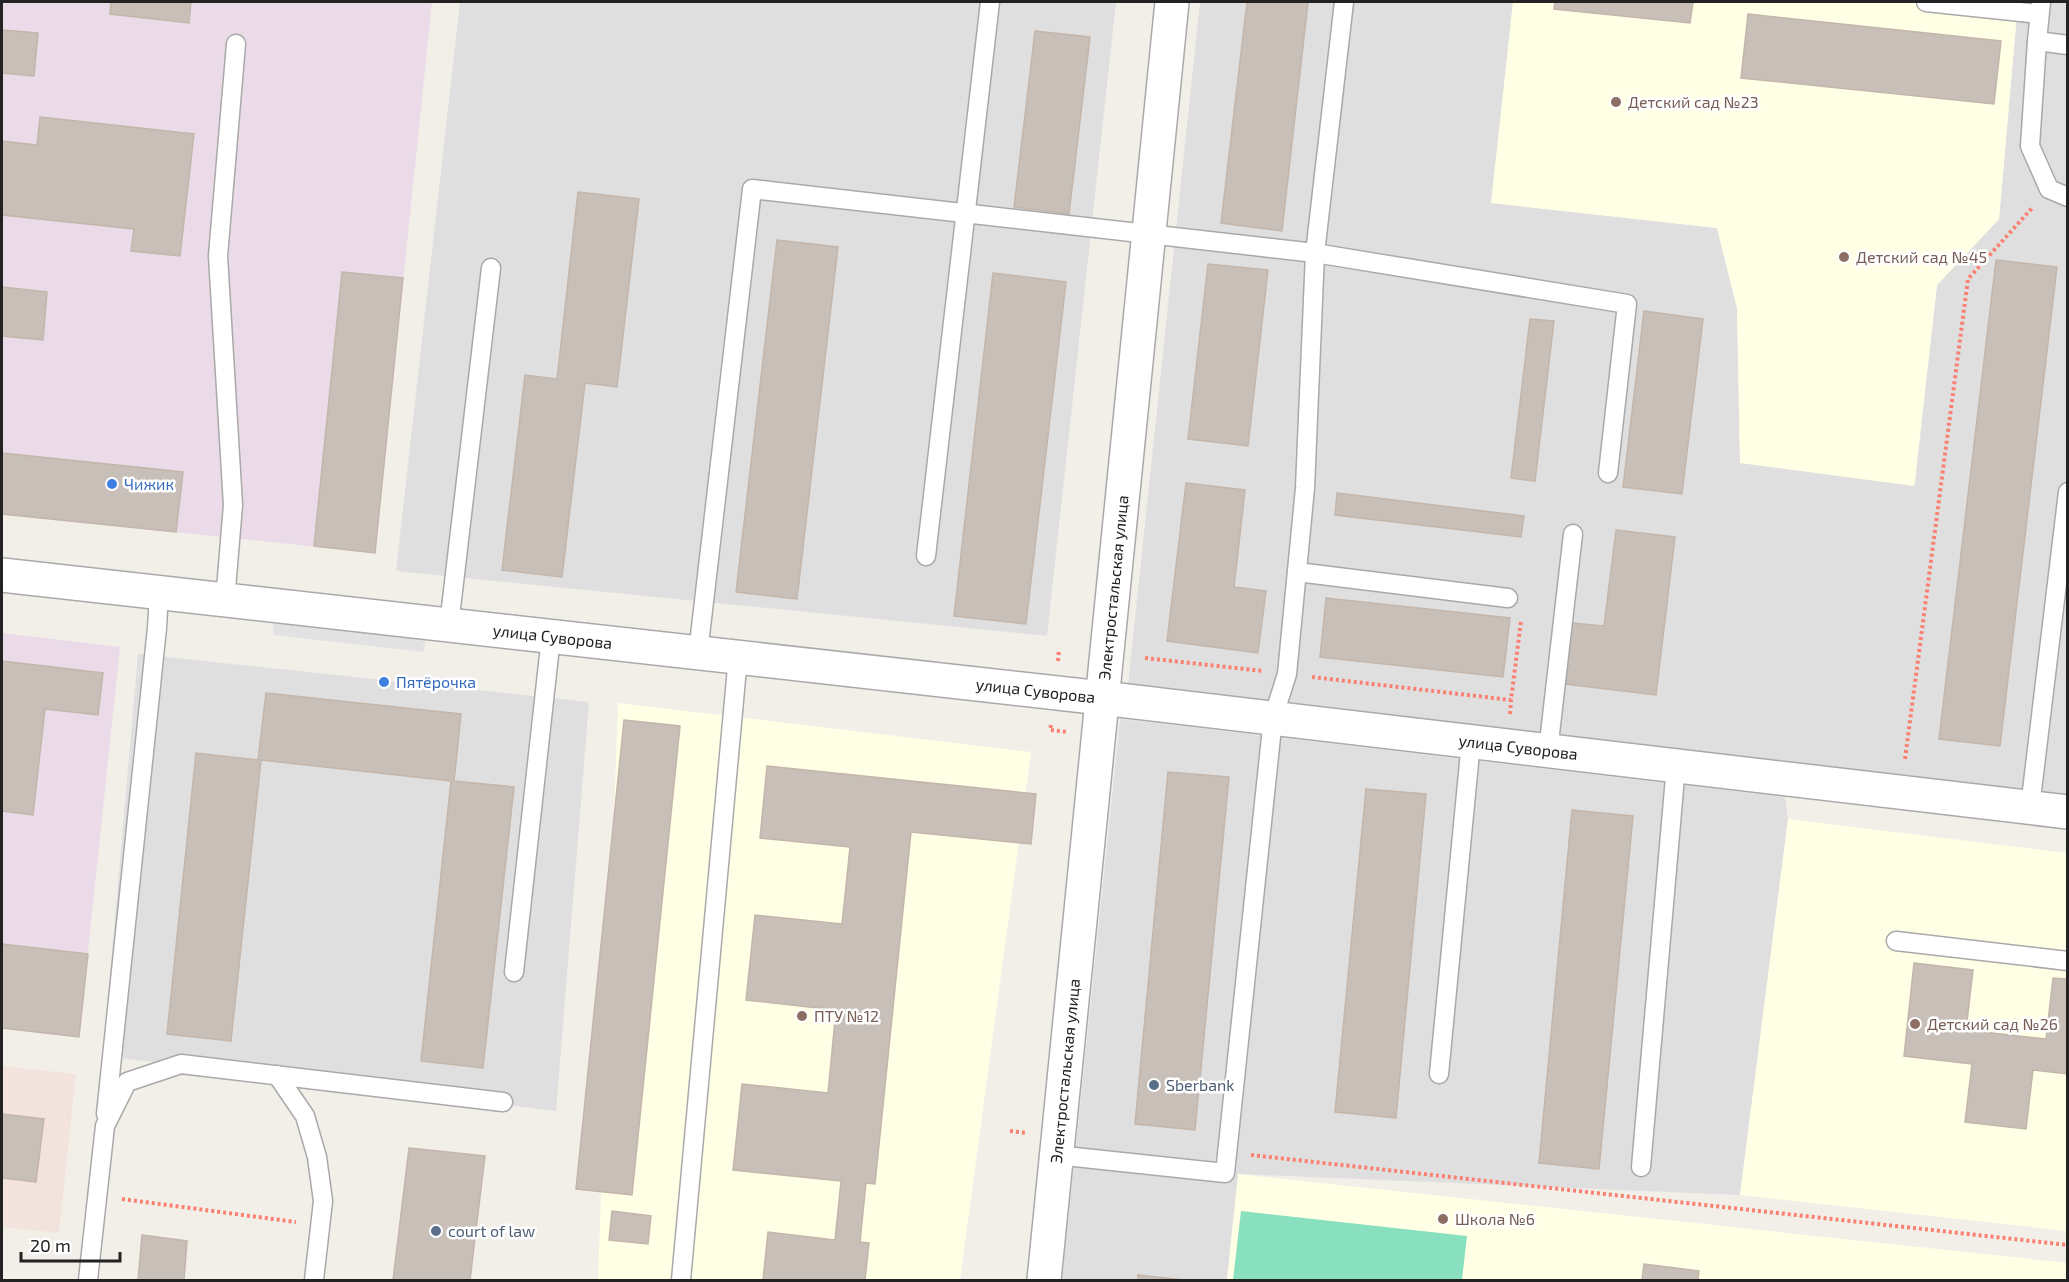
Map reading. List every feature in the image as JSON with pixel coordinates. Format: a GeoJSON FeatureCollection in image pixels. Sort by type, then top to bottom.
{"type":"FeatureCollection","features":[{"type":"Feature","properties":{"kind":"street","name":"Электростальская улица"},"geometry":{"type":"LineString","coordinates":[[1044,1281],[1172,2]]}},
{"type":"Feature","properties":{"kind":"street","name":"улица Суворова"},"geometry":{"type":"LineString","coordinates":[[2,575],[1102,698],[2067,812]]}},
{"type":"Feature","properties":{"kind":"lane"},"geometry":{"type":"LineString","coordinates":[[926,556],[990,2]]}},
{"type":"Feature","properties":{"kind":"lane"},"geometry":{"type":"LineString","coordinates":[[1056,1155],[1225,1173],[1273,718],[1287,674],[1305,488],[1314,253],[1344,2]]}},
{"type":"Feature","properties":{"kind":"lane"},"geometry":{"type":"LineString","coordinates":[[1926,2],[2040,8],[2030,146],[2049,189],[2067,197]]}},
{"type":"Feature","properties":{"kind":"lane"},"geometry":{"type":"LineString","coordinates":[[2037,41],[2067,45]]}},
{"type":"Feature","properties":{"kind":"lane"},"geometry":{"type":"LineString","coordinates":[[225,601],[233,505],[218,256],[236,44]]}},
{"type":"Feature","properties":{"kind":"lane"},"geometry":{"type":"LineString","coordinates":[[698,653],[752,189],[1314,253],[1628,304],[1608,473]]}},
{"type":"Feature","properties":{"kind":"lane"},"geometry":{"type":"LineString","coordinates":[[449,625],[491,268]]}},
{"type":"Feature","properties":{"kind":"lane"},"geometry":{"type":"LineString","coordinates":[[2030,807],[2067,492]]}},
{"type":"Feature","properties":{"kind":"lane"},"geometry":{"type":"LineString","coordinates":[[1548,751],[1573,534]]}},
{"type":"Feature","properties":{"kind":"lane"},"geometry":{"type":"LineString","coordinates":[[1297,572],[1508,598]]}},
{"type":"Feature","properties":{"kind":"lane"},"geometry":{"type":"LineString","coordinates":[[88,1281],[159,593]]}},
{"type":"Feature","properties":{"kind":"lane"},"geometry":{"type":"LineString","coordinates":[[514,972],[551,637]]}},
{"type":"Feature","properties":{"kind":"lane"},"geometry":{"type":"LineString","coordinates":[[681,1281],[738,657]]}},
{"type":"Feature","properties":{"kind":"lane"},"geometry":{"type":"LineString","coordinates":[[1439,1074],[1471,742]]}},
{"type":"Feature","properties":{"kind":"lane"},"geometry":{"type":"LineString","coordinates":[[1641,1167],[1676,766]]}},
{"type":"Feature","properties":{"kind":"lane"},"geometry":{"type":"LineString","coordinates":[[1896,941],[2067,962]]}},
{"type":"Feature","properties":{"kind":"lane"},"geometry":{"type":"LineString","coordinates":[[105,1126],[127,1082],[181,1064],[503,1102]]}},
{"type":"Feature","properties":{"kind":"lane"},"geometry":{"type":"LineString","coordinates":[[277,1075],[305,1116],[316,1156],[322,1201],[314,1281]]}},
{"type":"Feature","properties":{"kind":"path"},"geometry":{"type":"LineString","coordinates":[[1900,792],[1968,279],[2049,189]]}},
{"type":"Feature","properties":{"kind":"path"},"geometry":{"type":"LineString","coordinates":[[1145,658],[1511,700],[1523,599],[1508,598]]}},
{"type":"Feature","properties":{"kind":"path"},"geometry":{"type":"LineString","coordinates":[[1228,1152],[2067,1245]]}},
{"type":"Feature","properties":{"kind":"path"},"geometry":{"type":"LineString","coordinates":[[97,1196],[320,1225]]}},
{"type":"Feature","properties":{"kind":"shaded area"},"geometry":{"type":"Polygon","coordinates":[[[2,2],[432,2],[375,553],[2,514],[2,2]]]}},
{"type":"Feature","properties":{"kind":"shaded area"},"geometry":{"type":"Polygon","coordinates":[[[460,2],[1116,2],[1047,636],[396,571],[460,2]]]}},
{"type":"Feature","properties":{"kind":"shaded area"},"geometry":{"type":"Polygon","coordinates":[[[1200,2],[1513,2],[1492,203],[1717,228],[1737,308],[1740,462],[1915,485],[1937,285],[1999,219],[2018,2],[2067,2],[2067,795],[1128,685],[1200,2]]]}},
{"type":"Feature","properties":{"kind":"shaded area","name":"Детский сад №45"},"geometry":{"type":"Polygon","coordinates":[[[1513,2],[2018,2],[1999,219],[1937,285],[1914,486],[1740,463],[1737,308],[1717,228],[1491,203],[1513,2]]]}},
{"type":"Feature","properties":{"kind":"shaded area"},"geometry":{"type":"Polygon","coordinates":[[[274,606],[427,623],[424,652],[273,635],[274,606]]]}},
{"type":"Feature","properties":{"kind":"shaded area"},"geometry":{"type":"Polygon","coordinates":[[[2,633],[120,647],[79,1037],[2,1028],[2,633]]]}},
{"type":"Feature","properties":{"kind":"shaded area"},"geometry":{"type":"Polygon","coordinates":[[[138,654],[589,702],[556,1111],[103,1056],[138,654]]]}},
{"type":"Feature","properties":{"kind":"shaded area","name":"ПТУ №12"},"geometry":{"type":"Polygon","coordinates":[[[618,703],[1031,752],[960,1280],[598,1280],[618,703]]]}},
{"type":"Feature","properties":{"kind":"shaded area"},"geometry":{"type":"Polygon","coordinates":[[[1120,719],[1785,797],[1788,819],[1740,1195],[1239,1174],[1227,1280],[1062,1280],[1120,719]]]}},
{"type":"Feature","properties":{"kind":"shaded area","name":"Детский сад №26"},"geometry":{"type":"Polygon","coordinates":[[[1788,819],[2067,853],[2067,1231],[1740,1195],[1788,819]]]}},
{"type":"Feature","properties":{"kind":"shaded area"},"geometry":{"type":"Polygon","coordinates":[[[2,1066],[76,1074],[59,1233],[2,1227],[2,1066]]]}},
{"type":"Feature","properties":{"kind":"shaded area","name":"Школа №6"},"geometry":{"type":"Polygon","coordinates":[[[1238,1174],[2068,1263],[2067,1280],[1227,1280],[1238,1174]]]}},
{"type":"Feature","properties":{"kind":"green space"},"geometry":{"type":"Polygon","coordinates":[[[1241,1211],[1467,1236],[1462,1280],[1233,1280],[1241,1211]]]}},
{"type":"Feature","properties":{"kind":"building"},"geometry":{"type":"Polygon","coordinates":[[[111,2],[191,2],[189,23],[110,14],[111,2]]]}},
{"type":"Feature","properties":{"kind":"building"},"geometry":{"type":"Polygon","coordinates":[[[1247,2],[1308,2],[1282,231],[1221,223],[1247,2]]]}},
{"type":"Feature","properties":{"kind":"building"},"geometry":{"type":"Polygon","coordinates":[[[1555,2],[1693,2],[1690,23],[1554,9],[1555,2]]]}},
{"type":"Feature","properties":{"kind":"building"},"geometry":{"type":"Polygon","coordinates":[[[1748,14],[2001,41],[1994,104],[1741,78],[1748,14]]]}},
{"type":"Feature","properties":{"kind":"building"},"geometry":{"type":"Polygon","coordinates":[[[2,30],[38,33],[34,76],[2,73],[2,30]]]}},
{"type":"Feature","properties":{"kind":"building"},"geometry":{"type":"Polygon","coordinates":[[[1035,31],[1090,37],[1069,214],[1014,207],[1035,31]]]}},
{"type":"Feature","properties":{"kind":"building"},"geometry":{"type":"Polygon","coordinates":[[[40,117],[194,134],[180,256],[131,251],[134,229],[2,215],[2,141],[37,145],[40,117]]]}},
{"type":"Feature","properties":{"kind":"building"},"geometry":{"type":"Polygon","coordinates":[[[578,192],[639,199],[617,387],[585,383],[562,577],[502,570],[525,375],[557,379],[578,192]]]}},
{"type":"Feature","properties":{"kind":"building"},"geometry":{"type":"Polygon","coordinates":[[[777,240],[838,247],[797,599],[736,592],[777,240]]]}},
{"type":"Feature","properties":{"kind":"building"},"geometry":{"type":"Polygon","coordinates":[[[1996,260],[2057,267],[2000,746],[1939,739],[1996,260]]]}},
{"type":"Feature","properties":{"kind":"building"},"geometry":{"type":"Polygon","coordinates":[[[1208,264],[1268,270],[1248,446],[1188,439],[1208,264]]]}},
{"type":"Feature","properties":{"kind":"building"},"geometry":{"type":"Polygon","coordinates":[[[342,272],[403,278],[375,553],[314,546],[342,272]]]}},
{"type":"Feature","properties":{"kind":"building"},"geometry":{"type":"Polygon","coordinates":[[[993,273],[1066,282],[1026,624],[954,616],[993,273]]]}},
{"type":"Feature","properties":{"kind":"building"},"geometry":{"type":"Polygon","coordinates":[[[2,287],[47,292],[43,340],[2,336],[2,287]]]}},
{"type":"Feature","properties":{"kind":"building"},"geometry":{"type":"Polygon","coordinates":[[[1644,311],[1703,319],[1682,494],[1623,487],[1644,311]]]}},
{"type":"Feature","properties":{"kind":"building"},"geometry":{"type":"Polygon","coordinates":[[[1530,319],[1554,321],[1535,481],[1511,478],[1530,319]]]}},
{"type":"Feature","properties":{"kind":"building"},"geometry":{"type":"Polygon","coordinates":[[[2,453],[183,472],[176,532],[2,514],[2,453]]]}},
{"type":"Feature","properties":{"kind":"building"},"geometry":{"type":"Polygon","coordinates":[[[1186,483],[1245,490],[1234,587],[1266,591],[1258,653],[1167,641],[1186,483]]]}},
{"type":"Feature","properties":{"kind":"building"},"geometry":{"type":"Polygon","coordinates":[[[1337,493],[1524,516],[1521,537],[1335,515],[1337,493]]]}},
{"type":"Feature","properties":{"kind":"building"},"geometry":{"type":"Polygon","coordinates":[[[1616,530],[1675,537],[1656,695],[1565,684],[1572,623],[1604,626],[1616,530]]]}},
{"type":"Feature","properties":{"kind":"building"},"geometry":{"type":"Polygon","coordinates":[[[1326,598],[1510,618],[1503,677],[1320,657],[1326,598]]]}},
{"type":"Feature","properties":{"kind":"building"},"geometry":{"type":"Polygon","coordinates":[[[2,661],[103,673],[98,715],[45,709],[33,815],[2,811],[2,661]]]}},
{"type":"Feature","properties":{"kind":"building"},"geometry":{"type":"Polygon","coordinates":[[[266,693],[461,714],[454,781],[514,787],[483,1068],[421,1061],[451,781],[261,760],[231,1041],[167,1034],[196,753],[258,760],[266,693]]]}},
{"type":"Feature","properties":{"kind":"building"},"geometry":{"type":"Polygon","coordinates":[[[624,720],[680,726],[632,1195],[576,1189],[624,720]]]}},
{"type":"Feature","properties":{"kind":"building"},"geometry":{"type":"Polygon","coordinates":[[[767,766],[1036,794],[1031,844],[911,832],[875,1184],[866,1183],[860,1242],[869,1243],[865,1280],[763,1280],[768,1232],[835,1240],[841,1181],[733,1170],[742,1084],[828,1093],[836,1010],[746,1000],[755,915],[842,924],[850,847],[760,838],[767,766]]]}},
{"type":"Feature","properties":{"kind":"building"},"geometry":{"type":"Polygon","coordinates":[[[1168,772],[1229,777],[1195,1130],[1135,1124],[1168,772]]]}},
{"type":"Feature","properties":{"kind":"building"},"geometry":{"type":"Polygon","coordinates":[[[1366,789],[1426,794],[1396,1118],[1335,1112],[1366,789]]]}},
{"type":"Feature","properties":{"kind":"building"},"geometry":{"type":"Polygon","coordinates":[[[1572,810],[1633,816],[1599,1169],[1539,1163],[1572,810]]]}},
{"type":"Feature","properties":{"kind":"building"},"geometry":{"type":"Polygon","coordinates":[[[2,944],[88,954],[79,1037],[2,1028],[2,944]]]}},
{"type":"Feature","properties":{"kind":"building"},"geometry":{"type":"Polygon","coordinates":[[[1914,963],[1973,970],[1966,1030],[2046,1039],[2053,978],[2068,979],[2068,1074],[2033,1070],[2026,1129],[1965,1122],[1972,1064],[1904,1056],[1914,963]]]}},
{"type":"Feature","properties":{"kind":"building"},"geometry":{"type":"Polygon","coordinates":[[[2,1114],[44,1119],[36,1182],[2,1178],[2,1114]]]}},
{"type":"Feature","properties":{"kind":"building"},"geometry":{"type":"Polygon","coordinates":[[[409,1148],[485,1156],[470,1280],[393,1280],[409,1148]]]}},
{"type":"Feature","properties":{"kind":"building"},"geometry":{"type":"Polygon","coordinates":[[[612,1211],[651,1216],[648,1244],[609,1240],[612,1211]]]}},
{"type":"Feature","properties":{"kind":"building"},"geometry":{"type":"Polygon","coordinates":[[[142,1235],[187,1241],[184,1280],[138,1280],[142,1235]]]}},
{"type":"Feature","properties":{"kind":"building"},"geometry":{"type":"Polygon","coordinates":[[[1644,1264],[1699,1271],[1698,1280],[1642,1280],[1644,1264]]]}},
{"type":"Feature","properties":{"kind":"building"},"geometry":{"type":"Polygon","coordinates":[[[1138,1275],[1185,1280],[1138,1280],[1138,1275]]]}},
{"type":"Feature","properties":{"kind":"place","name":"Детский сад №23"},"geometry":{"type":"Point","coordinates":[1616,102]}},
{"type":"Feature","properties":{"kind":"place","name":"Детский сад №45"},"geometry":{"type":"Point","coordinates":[1844,257]}},
{"type":"Feature","properties":{"kind":"place","name":"Чижик"},"geometry":{"type":"Point","coordinates":[112,484]}},
{"type":"Feature","properties":{"kind":"place","name":"Пятёрочка"},"geometry":{"type":"Point","coordinates":[384,682]}},
{"type":"Feature","properties":{"kind":"place","name":"ПТУ №12"},"geometry":{"type":"Point","coordinates":[802,1016]}},
{"type":"Feature","properties":{"kind":"place","name":"Детский сад №26"},"geometry":{"type":"Point","coordinates":[1915,1024]}},
{"type":"Feature","properties":{"kind":"place","name":"Sberbank"},"geometry":{"type":"Point","coordinates":[1154,1085]}},
{"type":"Feature","properties":{"kind":"place","name":"Школа №6"},"geometry":{"type":"Point","coordinates":[1443,1219]}},
{"type":"Feature","properties":{"kind":"place","name":"court of law"},"geometry":{"type":"Point","coordinates":[436,1231]}}]}
